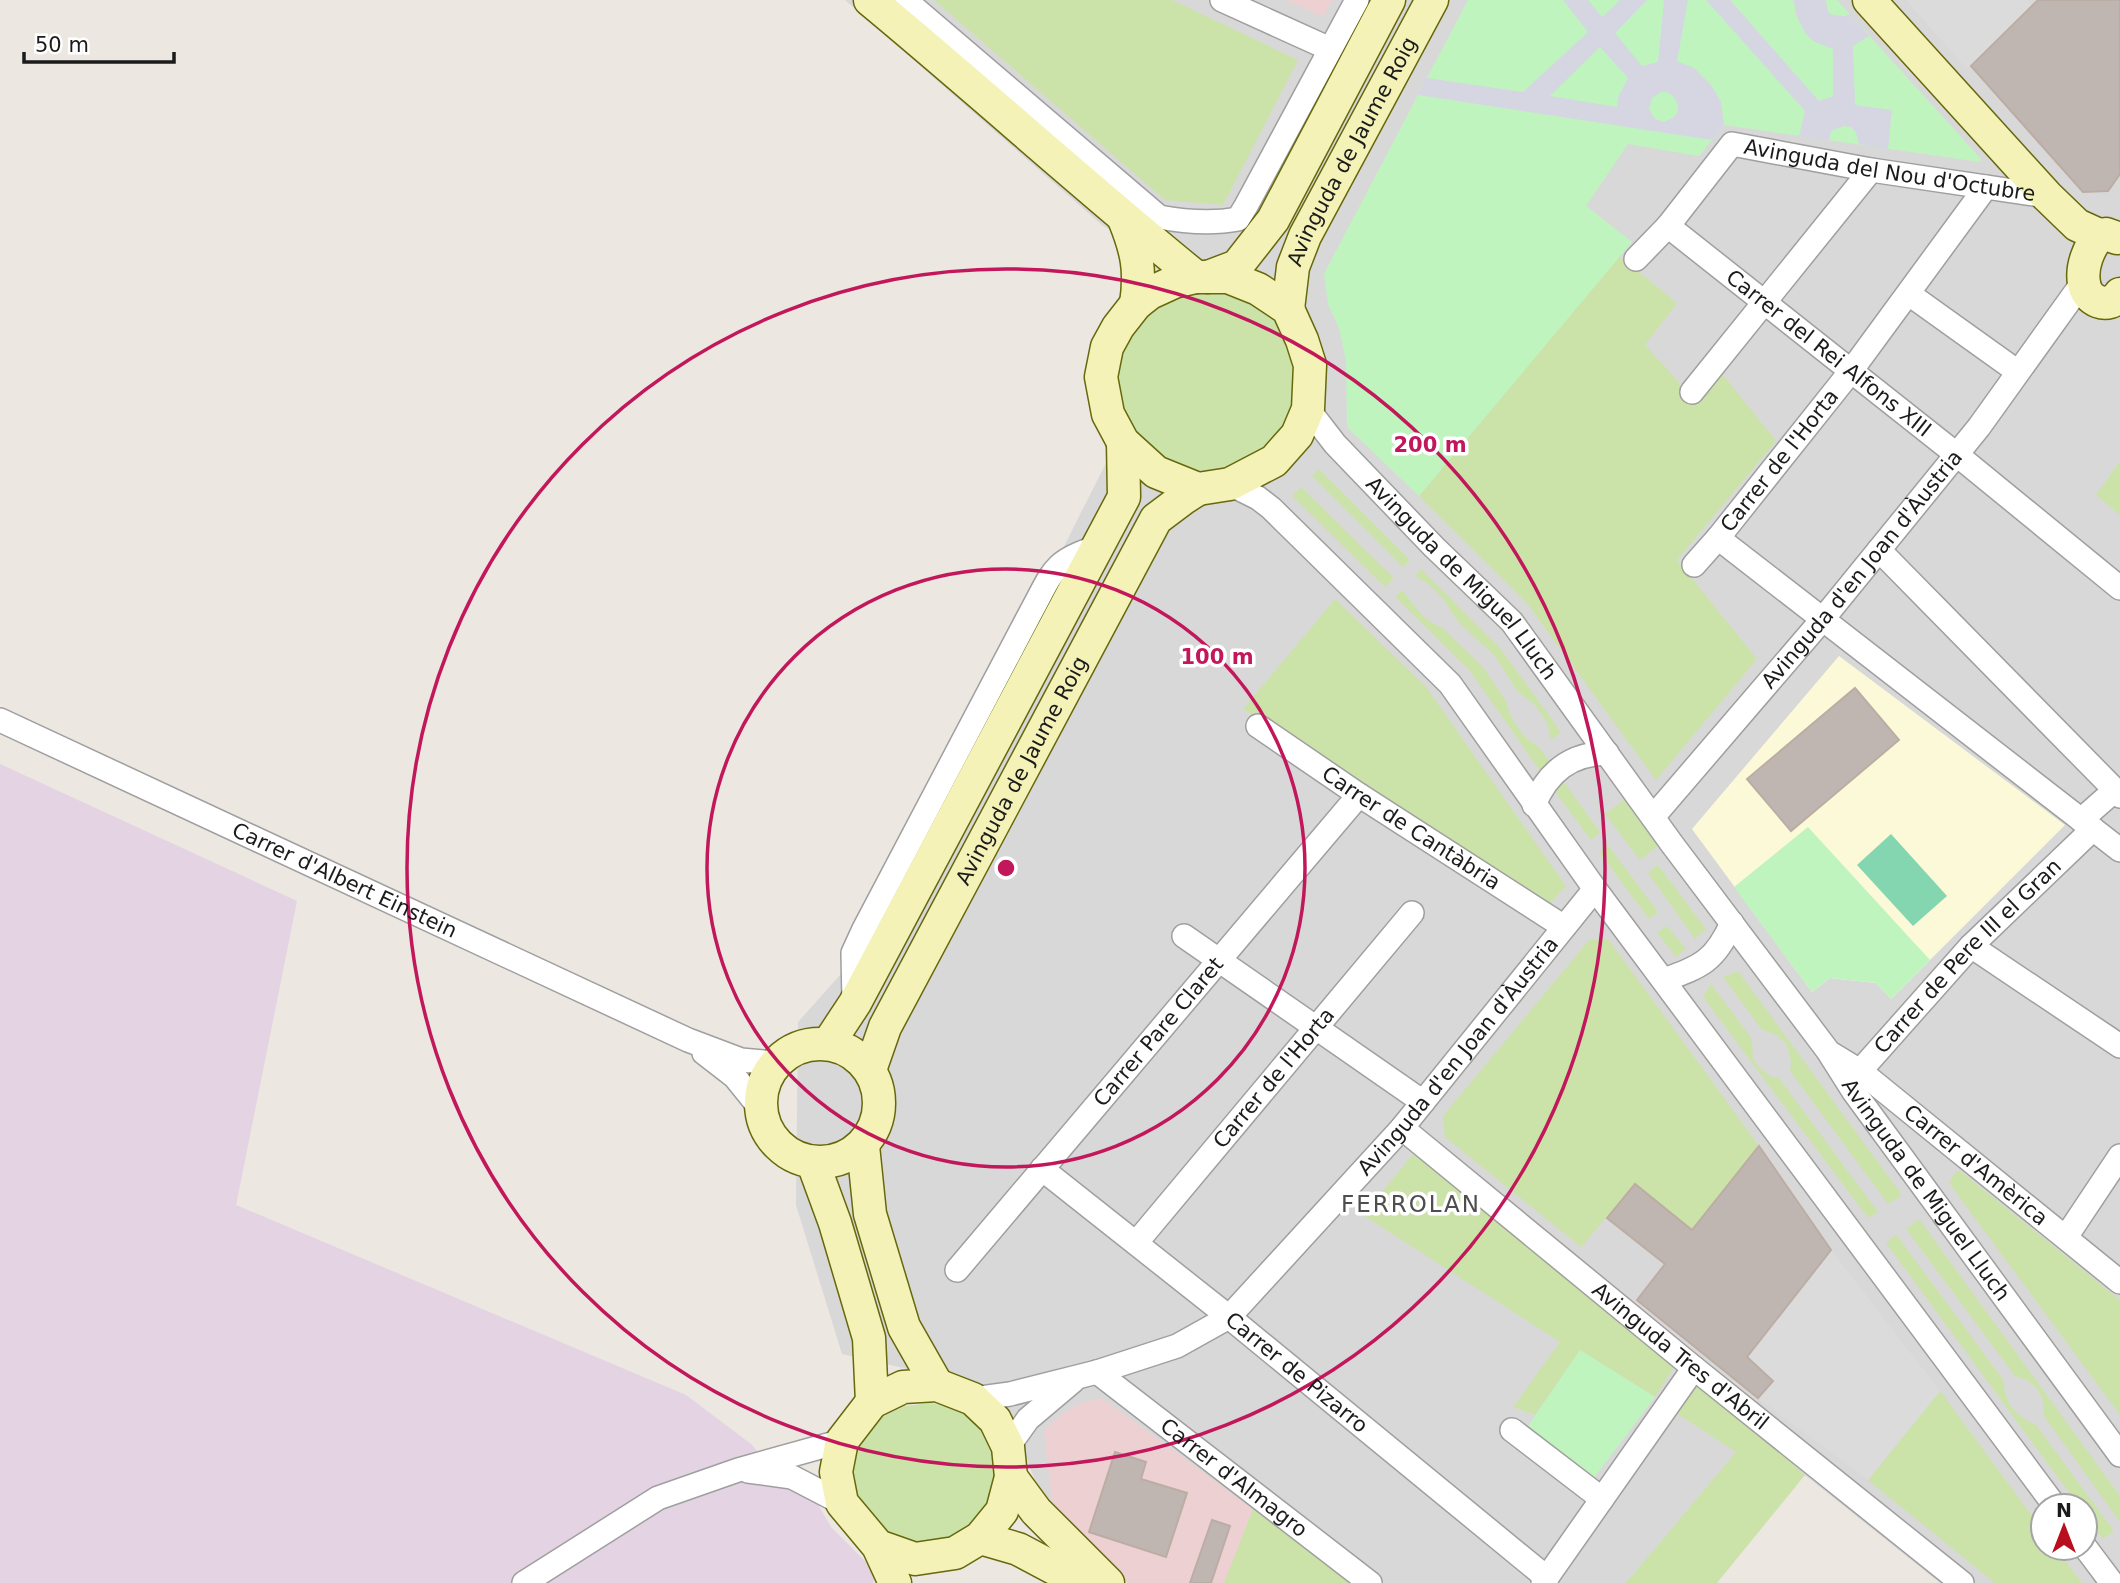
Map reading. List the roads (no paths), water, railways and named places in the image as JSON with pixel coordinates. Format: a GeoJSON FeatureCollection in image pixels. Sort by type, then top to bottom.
{"type":"FeatureCollection","features":[{"type":"Feature","properties":{"kind":"main road"},"geometry":{"type":"LineString","coordinates":[[870,0],[1124,219],[1202,277]]}},
{"type":"Feature","properties":{"kind":"main road","name":"Avinguda de Jaume Roig"},"geometry":{"type":"LineString","coordinates":[[1202,277],[1237,266],[1273,219],[1389,0]]}},
{"type":"Feature","properties":{"kind":"main road","name":"Avinguda de Jaume Roig"},"geometry":{"type":"LineString","coordinates":[[1288,309],[1293,267],[1305,236],[1432,0]]}},
{"type":"Feature","properties":{"kind":"main road","name":"Avinguda del Nou d'Octubre"},"geometry":{"type":"LineString","coordinates":[[1869,0],[2104,262]]}},
{"type":"Feature","properties":{"kind":"main road"},"geometry":{"type":"LineString","coordinates":[[1124,219],[1135,245],[1139,281],[1136,304]]}},
{"type":"Feature","properties":{"kind":"main road"},"geometry":{"type":"LineString","coordinates":[[1202,277],[1228,277],[1258,289],[1288,309],[1310,365],[1308,409],[1297,435],[1274,461],[1230,484],[1198,489],[1156,472],[1123,442],[1108,414],[1101,377],[1107,347],[1136,304],[1150,293],[1174,282],[1202,277]]}},
{"type":"Feature","properties":{"kind":"main road","name":"Avinguda de Jaume Roig"},"geometry":{"type":"LineString","coordinates":[[828,1044],[855,1003],[1124,497],[1123,442]]}},
{"type":"Feature","properties":{"kind":"main road","name":"Avinguda de Jaume Roig"},"geometry":{"type":"LineString","coordinates":[[870,1070],[885,1027],[1156,519],[1198,489]]}},
{"type":"Feature","properties":{"kind":"main road"},"geometry":{"type":"LineString","coordinates":[[828,1044],[852,1052],[870,1070],[880,1095],[877,1122],[863,1146],[840,1160],[813,1163],[788,1154],[768,1134],[760,1108],[763,1084],[775,1063],[799,1047],[828,1044]]}},
{"type":"Feature","properties":{"kind":"main road"},"geometry":{"type":"LineString","coordinates":[[863,1146],[870,1214],[904,1327],[937,1385]]}},
{"type":"Feature","properties":{"kind":"main road"},"geometry":{"type":"LineString","coordinates":[[813,1163],[835,1223],[869,1338],[872,1402]]}},
{"type":"Feature","properties":{"kind":"main road"},"geometry":{"type":"LineString","coordinates":[[895,1583],[878,1546],[842,1503],[836,1472],[842,1441],[872,1402],[903,1387],[937,1385],[973,1399],[995,1420],[1010,1462],[1037,1511],[1108,1583]]}},
{"type":"Feature","properties":{"kind":"main road"},"geometry":{"type":"LineString","coordinates":[[945,1583],[968,1546],[1002,1511],[1010,1462]]}},
{"type":"Feature","properties":{"kind":"main road"},"geometry":{"type":"LineString","coordinates":[[878,1546],[915,1559],[968,1546],[1018,1549],[1082,1583]]}},
{"type":"Feature","properties":{"kind":"street"},"geometry":{"type":"LineString","coordinates":[[905,0],[1159,216],[1184,222],[1223,222],[1238,219],[1357,0]]}},
{"type":"Feature","properties":{"kind":"street"},"geometry":{"type":"LineString","coordinates":[[1223,0],[1330,49]]}},
{"type":"Feature","properties":{"kind":"street","name":"Avinguda del Nou d'Octubre"},"geometry":{"type":"LineString","coordinates":[[1668,226],[1732,144],[1871,170],[2047,196]]}},
{"type":"Feature","properties":{"kind":"street"},"geometry":{"type":"LineString","coordinates":[[1692,392],[1871,170]]}},
{"type":"Feature","properties":{"kind":"street","name":"Carrer de l'Horta"},"geometry":{"type":"LineString","coordinates":[[1694,565],[1851,372],[1986,187]]}},
{"type":"Feature","properties":{"kind":"street"},"geometry":{"type":"LineString","coordinates":[[1636,259],[1668,226]]}},
{"type":"Feature","properties":{"kind":"street","name":"Carrer del Rei Alfons XIII"},"geometry":{"type":"LineString","coordinates":[[1668,226],[2120,588]]}},
{"type":"Feature","properties":{"kind":"street","name":"Avinguda d'en Joan d'Àustria"},"geometry":{"type":"LineString","coordinates":[[1653,817],[1822,620],[1979,427],[2060,314],[2104,262]]}},
{"type":"Feature","properties":{"kind":"street"},"geometry":{"type":"LineString","coordinates":[[1909,294],[2018,372]]}},
{"type":"Feature","properties":{"kind":"street","name":"Avinguda de Miguel Lluch"},"geometry":{"type":"LineString","coordinates":[[1308,409],[1335,444],[1415,528],[1512,622],[1653,817],[1828,1051]]}},
{"type":"Feature","properties":{"kind":"street"},"geometry":{"type":"LineString","coordinates":[[1230,484],[1258,498],[1270,508],[1450,684],[1595,889],[2045,1492]]}},
{"type":"Feature","properties":{"kind":"street"},"geometry":{"type":"LineString","coordinates":[[1718,538],[2105,834]]}},
{"type":"Feature","properties":{"kind":"street"},"geometry":{"type":"LineString","coordinates":[[1879,550],[2117,793]]}},
{"type":"Feature","properties":{"kind":"street","name":"Carrer d'Albert Einstein"},"geometry":{"type":"LineString","coordinates":[[0,720],[688,1040],[741,1060],[775,1063]]}},
{"type":"Feature","properties":{"kind":"street","name":"Carrer de Cantàbria"},"geometry":{"type":"LineString","coordinates":[[1258,726],[1359,795],[1564,927]]}},
{"type":"Feature","properties":{"kind":"street"},"geometry":{"type":"LineString","coordinates":[[1534,805],[1540,791],[1563,765],[1587,753],[1607,752]]}},
{"type":"Feature","properties":{"kind":"street","name":"Carrer de Pere III el Gran"},"geometry":{"type":"LineString","coordinates":[[1857,1081],[1971,946],[2105,834],[2117,793]]}},
{"type":"Feature","properties":{"kind":"street","name":"Carrer Pare Claret"},"geometry":{"type":"LineString","coordinates":[[957,1270],[1359,795]]}},
{"type":"Feature","properties":{"kind":"street","name":"Avinguda d'en Joan d'Àustria"},"geometry":{"type":"LineString","coordinates":[[973,1399],[1010,1394],[1087,1374],[1177,1346],[1229,1317],[1402,1128],[1595,889]]}},
{"type":"Feature","properties":{"kind":"street","name":"Carrer de l'Horta"},"geometry":{"type":"LineString","coordinates":[[1136,1243],[1412,913]]}},
{"type":"Feature","properties":{"kind":"street"},"geometry":{"type":"LineString","coordinates":[[1664,980],[1704,964],[1718,950],[1732,923]]}},
{"type":"Feature","properties":{"kind":"street"},"geometry":{"type":"LineString","coordinates":[[1184,936],[1423,1102]]}},
{"type":"Feature","properties":{"kind":"street"},"geometry":{"type":"LineString","coordinates":[[1971,946],[2120,1046]]}},
{"type":"Feature","properties":{"kind":"street","name":"Carrer d'Albert Einstein"},"geometry":{"type":"LineString","coordinates":[[688,1040],[735,1077],[760,1108]]}},
{"type":"Feature","properties":{"kind":"street","name":"Carrer d'Amèrica"},"geometry":{"type":"LineString","coordinates":[[1828,1051],[1857,1081],[2066,1237],[2120,1282]]}},
{"type":"Feature","properties":{"kind":"street","name":"Avinguda de Miguel Lluch"},"geometry":{"type":"LineString","coordinates":[[1857,1081],[2120,1455]]}},
{"type":"Feature","properties":{"kind":"street","name":"Avinguda Tres d'Abril"},"geometry":{"type":"LineString","coordinates":[[1402,1128],[1694,1368],[1962,1583]]}},
{"type":"Feature","properties":{"kind":"street"},"geometry":{"type":"LineString","coordinates":[[2066,1237],[2120,1156]]}},
{"type":"Feature","properties":{"kind":"street","name":"Carrer de Pizarro"},"geometry":{"type":"LineString","coordinates":[[1042,1169],[1229,1317],[1545,1581]]}},
{"type":"Feature","properties":{"kind":"street"},"geometry":{"type":"LineString","coordinates":[[1545,1581],[1694,1368]]}},
{"type":"Feature","properties":{"kind":"street","name":"Avinguda d'en Joan d'Àustria"},"geometry":{"type":"LineString","coordinates":[[1010,1462],[1028,1419],[1087,1374]]}},
{"type":"Feature","properties":{"kind":"street","name":"Carrer d'Almagro"},"geometry":{"type":"LineString","coordinates":[[1087,1374],[1370,1583]]}},
{"type":"Feature","properties":{"kind":"street"},"geometry":{"type":"LineString","coordinates":[[1512,1430],[1602,1499]]}},
{"type":"Feature","properties":{"kind":"street"},"geometry":{"type":"LineString","coordinates":[[524,1583],[658,1498],[738,1470],[842,1441]]}},
{"type":"Feature","properties":{"kind":"street"},"geometry":{"type":"LineString","coordinates":[[738,1470],[792,1477],[842,1503]]}},
{"type":"Feature","properties":{"kind":"street"},"geometry":{"type":"LineString","coordinates":[[2096,1562],[2112,1583]]}},
{"type":"Feature","properties":{"kind":"district","name":"FERROLAN"},"geometry":{"type":"Point","coordinates":[1411,1204]}}]}
